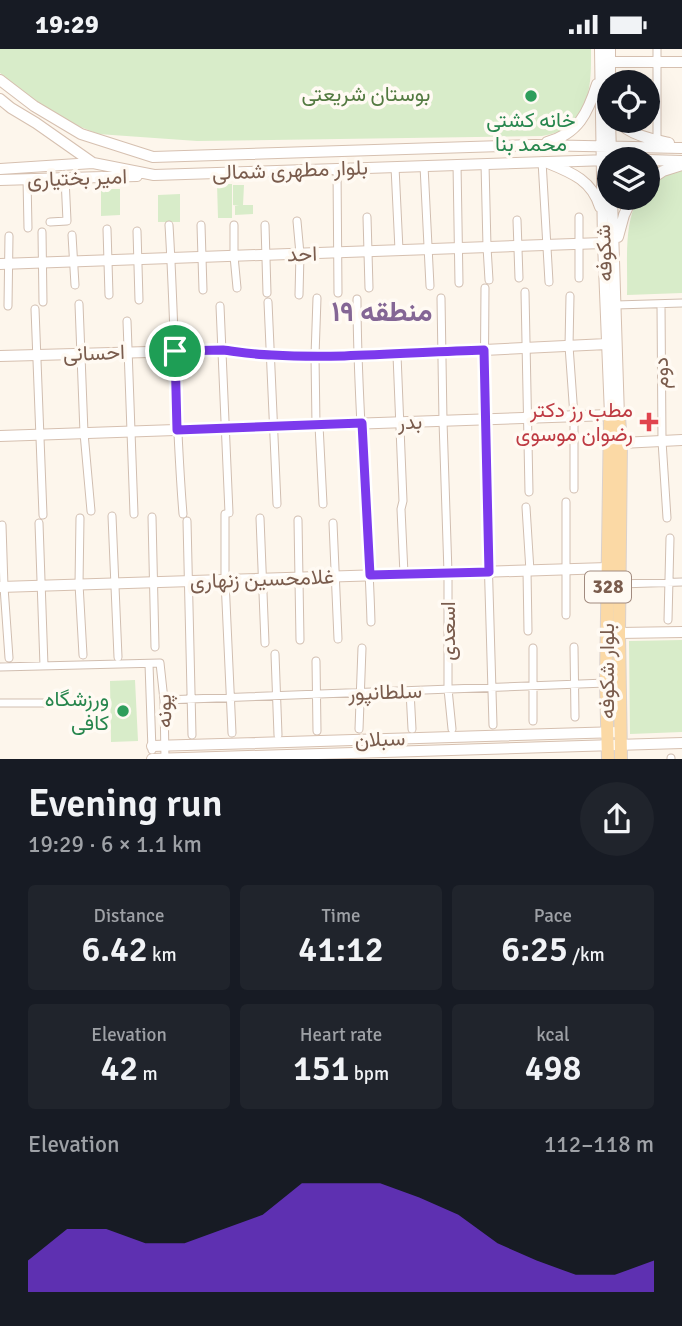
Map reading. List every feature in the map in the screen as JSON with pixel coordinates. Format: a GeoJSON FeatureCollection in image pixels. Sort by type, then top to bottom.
{"type":"FeatureCollection","features":[{"type":"Feature","properties":{"kind":"main road","name":"بلوار شکوفه"},"geometry":{"type":"LineString","coordinates":[[613,743],[619,633],[621,443],[615,416]]}},
{"type":"Feature","properties":{"kind":"main road","name":"بلوار شکوفه"},"geometry":{"type":"LineString","coordinates":[[615,416],[606,683],[613,743],[621,759]]}},
{"type":"Feature","properties":{"kind":"street","name":"شکوفه"},"geometry":{"type":"LineString","coordinates":[[600,49],[600,70]]}},
{"type":"Feature","properties":{"kind":"street"},"geometry":{"type":"LineString","coordinates":[[610,49],[610,70]]}},
{"type":"Feature","properties":{"kind":"street"},"geometry":{"type":"LineString","coordinates":[[657,49],[657,140]]}},
{"type":"Feature","properties":{"kind":"street"},"geometry":{"type":"LineString","coordinates":[[610,62],[682,62]]}},
{"type":"Feature","properties":{"kind":"street","name":"بلوار مطهری شمالی"},"geometry":{"type":"LineString","coordinates":[[0,80],[34,106],[81,134],[153,157],[535,145],[606,147]]}},
{"type":"Feature","properties":{"kind":"street"},"geometry":{"type":"LineString","coordinates":[[535,145],[555,140],[574,129],[592,98],[597,81]]}},
{"type":"Feature","properties":{"kind":"street","name":"بلوار مطهری شمالی"},"geometry":{"type":"LineString","coordinates":[[0,99],[93,163],[154,174],[597,160]]}},
{"type":"Feature","properties":{"kind":"street","name":"شکوفه"},"geometry":{"type":"LineString","coordinates":[[605,133],[606,147]]}},
{"type":"Feature","properties":{"kind":"street","name":"شکوفه"},"geometry":{"type":"LineString","coordinates":[[606,147],[608,133]]}},
{"type":"Feature","properties":{"kind":"street"},"geometry":{"type":"LineString","coordinates":[[636,133],[682,147]]}},
{"type":"Feature","properties":{"kind":"street","name":"بلوار مطهری شمالی"},"geometry":{"type":"LineString","coordinates":[[660,147],[682,147]]}},
{"type":"Feature","properties":{"kind":"street"},"geometry":{"type":"LineString","coordinates":[[549,282],[542,161],[571,173],[590,186],[600,206],[603,225]]}},
{"type":"Feature","properties":{"kind":"street"},"geometry":{"type":"LineString","coordinates":[[660,161],[682,163]]}},
{"type":"Feature","properties":{"kind":"street","name":"امیر بختیاری"},"geometry":{"type":"LineString","coordinates":[[0,169],[93,163]]}},
{"type":"Feature","properties":{"kind":"street"},"geometry":{"type":"LineString","coordinates":[[485,163],[489,280]]}},
{"type":"Feature","properties":{"kind":"street"},"geometry":{"type":"LineString","coordinates":[[660,173],[682,163]]}},
{"type":"Feature","properties":{"kind":"street"},"geometry":{"type":"LineString","coordinates":[[457,164],[459,283]]}},
{"type":"Feature","properties":{"kind":"street"},"geometry":{"type":"LineString","coordinates":[[424,166],[430,286]]}},
{"type":"Feature","properties":{"kind":"street"},"geometry":{"type":"LineString","coordinates":[[395,167],[399,250]]}},
{"type":"Feature","properties":{"kind":"street"},"geometry":{"type":"LineString","coordinates":[[337,169],[338,293]]}},
{"type":"Feature","properties":{"kind":"street","name":"امیر بختیاری"},"geometry":{"type":"LineString","coordinates":[[0,180],[154,174]]}},
{"type":"Feature","properties":{"kind":"street"},"geometry":{"type":"LineString","coordinates":[[50,222],[67,222],[65,178]]}},
{"type":"Feature","properties":{"kind":"street"},"geometry":{"type":"LineString","coordinates":[[27,179],[28,228]]}},
{"type":"Feature","properties":{"kind":"street","name":"شکوفه"},"geometry":{"type":"LineString","coordinates":[[604,210],[607,344],[615,416]]}},
{"type":"Feature","properties":{"kind":"street","name":"شکوفه"},"geometry":{"type":"LineString","coordinates":[[612,210],[616,305],[615,416]]}},
{"type":"Feature","properties":{"kind":"street"},"geometry":{"type":"LineString","coordinates":[[614,253],[627,210]]}},
{"type":"Feature","properties":{"kind":"street"},"geometry":{"type":"LineString","coordinates":[[579,216],[579,278]]}},
{"type":"Feature","properties":{"kind":"street"},"geometry":{"type":"LineString","coordinates":[[367,217],[369,288]]}},
{"type":"Feature","properties":{"kind":"street"},"geometry":{"type":"LineString","coordinates":[[517,220],[519,278]]}},
{"type":"Feature","properties":{"kind":"street"},"geometry":{"type":"LineString","coordinates":[[297,221],[299,296]]}},
{"type":"Feature","properties":{"kind":"street"},"geometry":{"type":"LineString","coordinates":[[169,225],[174,296],[177,430],[188,581],[192,735]]}},
{"type":"Feature","properties":{"kind":"street"},"geometry":{"type":"LineString","coordinates":[[201,225],[203,290]]}},
{"type":"Feature","properties":{"kind":"street"},"geometry":{"type":"LineString","coordinates":[[234,225],[237,288]]}},
{"type":"Feature","properties":{"kind":"street"},"geometry":{"type":"LineString","coordinates":[[265,225],[267,293]]}},
{"type":"Feature","properties":{"kind":"street"},"geometry":{"type":"LineString","coordinates":[[107,229],[108,295]]}},
{"type":"Feature","properties":{"kind":"street"},"geometry":{"type":"LineString","coordinates":[[137,231],[139,299]]}},
{"type":"Feature","properties":{"kind":"street"},"geometry":{"type":"LineString","coordinates":[[43,232],[43,302]]}},
{"type":"Feature","properties":{"kind":"street"},"geometry":{"type":"LineString","coordinates":[[72,235],[75,285]]}},
{"type":"Feature","properties":{"kind":"street"},"geometry":{"type":"LineString","coordinates":[[8,306],[4,264],[9,236]]}},
{"type":"Feature","properties":{"kind":"street","name":"احد"},"geometry":{"type":"LineString","coordinates":[[4,264],[603,243]]}},
{"type":"Feature","properties":{"kind":"street"},"geometry":{"type":"LineString","coordinates":[[485,288],[484,419],[493,725]]}},
{"type":"Feature","properties":{"kind":"street"},"geometry":{"type":"LineString","coordinates":[[525,292],[529,492]]}},
{"type":"Feature","properties":{"kind":"street"},"geometry":{"type":"LineString","coordinates":[[570,296],[574,489]]}},
{"type":"Feature","properties":{"kind":"street"},"geometry":{"type":"LineString","coordinates":[[317,298],[315,356],[323,504]]}},
{"type":"Feature","properties":{"kind":"street","name":"اسعدی"},"geometry":{"type":"LineString","coordinates":[[441,298],[448,689],[452,729]]}},
{"type":"Feature","properties":{"kind":"street"},"geometry":{"type":"LineString","coordinates":[[357,299],[357,356],[371,622]]}},
{"type":"Feature","properties":{"kind":"street"},"geometry":{"type":"LineString","coordinates":[[268,302],[277,504]]}},
{"type":"Feature","properties":{"kind":"street"},"geometry":{"type":"LineString","coordinates":[[616,305],[682,303]]}},
{"type":"Feature","properties":{"kind":"street"},"geometry":{"type":"LineString","coordinates":[[79,304],[84,433],[91,511]]}},
{"type":"Feature","properties":{"kind":"street","name":"دوم"},"geometry":{"type":"LineString","coordinates":[[661,304],[662,441],[667,518]]}},
{"type":"Feature","properties":{"kind":"street"},"geometry":{"type":"LineString","coordinates":[[220,306],[227,513],[225,580],[232,733]]}},
{"type":"Feature","properties":{"kind":"street"},"geometry":{"type":"LineString","coordinates":[[35,309],[44,666]]}},
{"type":"Feature","properties":{"kind":"street"},"geometry":{"type":"LineString","coordinates":[[127,321],[134,514]]}},
{"type":"Feature","properties":{"kind":"street","name":"احسانی"},"geometry":{"type":"LineString","coordinates":[[0,356],[223,350],[271,355],[357,356],[607,344]]}},
{"type":"Feature","properties":{"kind":"street"},"geometry":{"type":"LineString","coordinates":[[397,355],[404,501],[401,509],[404,574]]}},
{"type":"Feature","properties":{"kind":"street","name":"بدر"},"geometry":{"type":"LineString","coordinates":[[0,436],[615,416]]}},
{"type":"Feature","properties":{"kind":"street"},"geometry":{"type":"LineString","coordinates":[[621,443],[682,440]]}},
{"type":"Feature","properties":{"kind":"street"},"geometry":{"type":"LineString","coordinates":[[565,502],[566,615]]}},
{"type":"Feature","properties":{"kind":"street"},"geometry":{"type":"LineString","coordinates":[[526,507],[528,631]]}},
{"type":"Feature","properties":{"kind":"street"},"geometry":{"type":"LineString","coordinates":[[111,516],[118,657]]}},
{"type":"Feature","properties":{"kind":"street"},"geometry":{"type":"LineString","coordinates":[[152,517],[155,647]]}},
{"type":"Feature","properties":{"kind":"street"},"geometry":{"type":"LineString","coordinates":[[80,518],[79,585],[83,655]]}},
{"type":"Feature","properties":{"kind":"street"},"geometry":{"type":"LineString","coordinates":[[260,518],[265,643]]}},
{"type":"Feature","properties":{"kind":"street"},"geometry":{"type":"LineString","coordinates":[[298,520],[300,640]]}},
{"type":"Feature","properties":{"kind":"street"},"geometry":{"type":"LineString","coordinates":[[333,523],[338,639]]}},
{"type":"Feature","properties":{"kind":"street"},"geometry":{"type":"LineString","coordinates":[[2,525],[2,587],[9,658]]}},
{"type":"Feature","properties":{"kind":"street"},"geometry":{"type":"LineString","coordinates":[[668,620],[670,538]]}},
{"type":"Feature","properties":{"kind":"street","name":"غلامحسین زنهاری"},"geometry":{"type":"LineString","coordinates":[[2,587],[608,568]]}},
{"type":"Feature","properties":{"kind":"street"},"geometry":{"type":"LineString","coordinates":[[620,584],[682,582]]}},
{"type":"Feature","properties":{"kind":"street"},"geometry":{"type":"LineString","coordinates":[[619,633],[682,632]]}},
{"type":"Feature","properties":{"kind":"street"},"geometry":{"type":"LineString","coordinates":[[574,647],[576,717]]}},
{"type":"Feature","properties":{"kind":"street"},"geometry":{"type":"LineString","coordinates":[[353,756],[358,734],[362,648]]}},
{"type":"Feature","properties":{"kind":"street"},"geometry":{"type":"LineString","coordinates":[[533,648],[533,721]]}},
{"type":"Feature","properties":{"kind":"street"},"geometry":{"type":"LineString","coordinates":[[275,654],[278,735]]}},
{"type":"Feature","properties":{"kind":"street"},"geometry":{"type":"LineString","coordinates":[[316,661],[317,731]]}},
{"type":"Feature","properties":{"kind":"street","name":"پونه"},"geometry":{"type":"LineString","coordinates":[[152,759],[149,664],[160,663],[165,759]]}},
{"type":"Feature","properties":{"kind":"street"},"geometry":{"type":"LineString","coordinates":[[0,667],[149,664]]}},
{"type":"Feature","properties":{"kind":"street","name":"سلطانپور"},"geometry":{"type":"LineString","coordinates":[[164,700],[606,683]]}},
{"type":"Feature","properties":{"kind":"street"},"geometry":{"type":"LineString","coordinates":[[410,691],[412,729]]}},
{"type":"Feature","properties":{"kind":"street"},"geometry":{"type":"LineString","coordinates":[[0,703],[44,703]]}},
{"type":"Feature","properties":{"kind":"street","name":"سبلان"},"geometry":{"type":"LineString","coordinates":[[152,746],[344,740],[358,734],[613,743]]}},
{"type":"Feature","properties":{"kind":"street"},"geometry":{"type":"LineString","coordinates":[[344,740],[353,756]]}},
{"type":"Feature","properties":{"kind":"street"},"geometry":{"type":"LineString","coordinates":[[613,743],[682,743]]}},
{"type":"Feature","properties":{"kind":"street","name":"سبلان"},"geometry":{"type":"LineString","coordinates":[[152,759],[353,756],[613,743]]}},
{"type":"Feature","properties":{"kind":"green space","name":"بوستان شریعتی"},"geometry":{"type":"Polygon","coordinates":[[[0,49],[591,49],[591,66],[590,83],[583,106],[569,127],[553,134],[197,141],[98,134],[49,114],[0,73],[0,49]]]}},
{"type":"Feature","properties":{"kind":"green space"},"geometry":{"type":"Polygon","coordinates":[[[682,170],[682,293],[627,295],[628,233],[633,210],[660,210],[660,177],[682,170]]]}},
{"type":"Feature","properties":{"kind":"green space"},"geometry":{"type":"Polygon","coordinates":[[[217,184],[232,184],[232,218],[218,218],[217,184]]]}},
{"type":"Feature","properties":{"kind":"green space"},"geometry":{"type":"Polygon","coordinates":[[[233,185],[244,185],[243,205],[253,205],[253,214],[235,215],[235,206],[239,206],[233,205],[233,185]]]}},
{"type":"Feature","properties":{"kind":"green space"},"geometry":{"type":"Polygon","coordinates":[[[101,189],[120,189],[120,215],[101,216],[101,189]]]}},
{"type":"Feature","properties":{"kind":"green space"},"geometry":{"type":"Polygon","coordinates":[[[180,194],[180,222],[158,222],[158,195],[180,194]]]}},
{"type":"Feature","properties":{"kind":"green space"},"geometry":{"type":"Polygon","coordinates":[[[682,640],[682,732],[630,734],[629,641],[682,640]]]}},
{"type":"Feature","properties":{"kind":"green space","name":"ورزشگاه کافی"},"geometry":{"type":"Polygon","coordinates":[[[135,680],[138,741],[111,742],[110,681],[135,680]]]}},
{"type":"Feature","properties":{"kind":"place","name":"خانه کشتی محمد بنا"},"geometry":{"type":"Point","coordinates":[531,96]}},
{"type":"Feature","properties":{"kind":"place","name":"مطب رز دکتر رضوان موسوی"},"geometry":{"type":"Point","coordinates":[649,422]}},
{"type":"Feature","properties":{"kind":"place","name":"ورزشگاه کافی"},"geometry":{"type":"Point","coordinates":[123,711]}},
{"type":"Feature","properties":{"kind":"district","name":"منطقه ۱۹"},"geometry":{"type":"Point","coordinates":[382,312]}},
{"type":"Feature","properties":{"kind":"route"},"geometry":{"type":"LineString","coordinates":[[223,350],[315,356],[484,350],[489,572],[370,575],[362,423],[177,430],[175,351],[223,350]]}}]}
